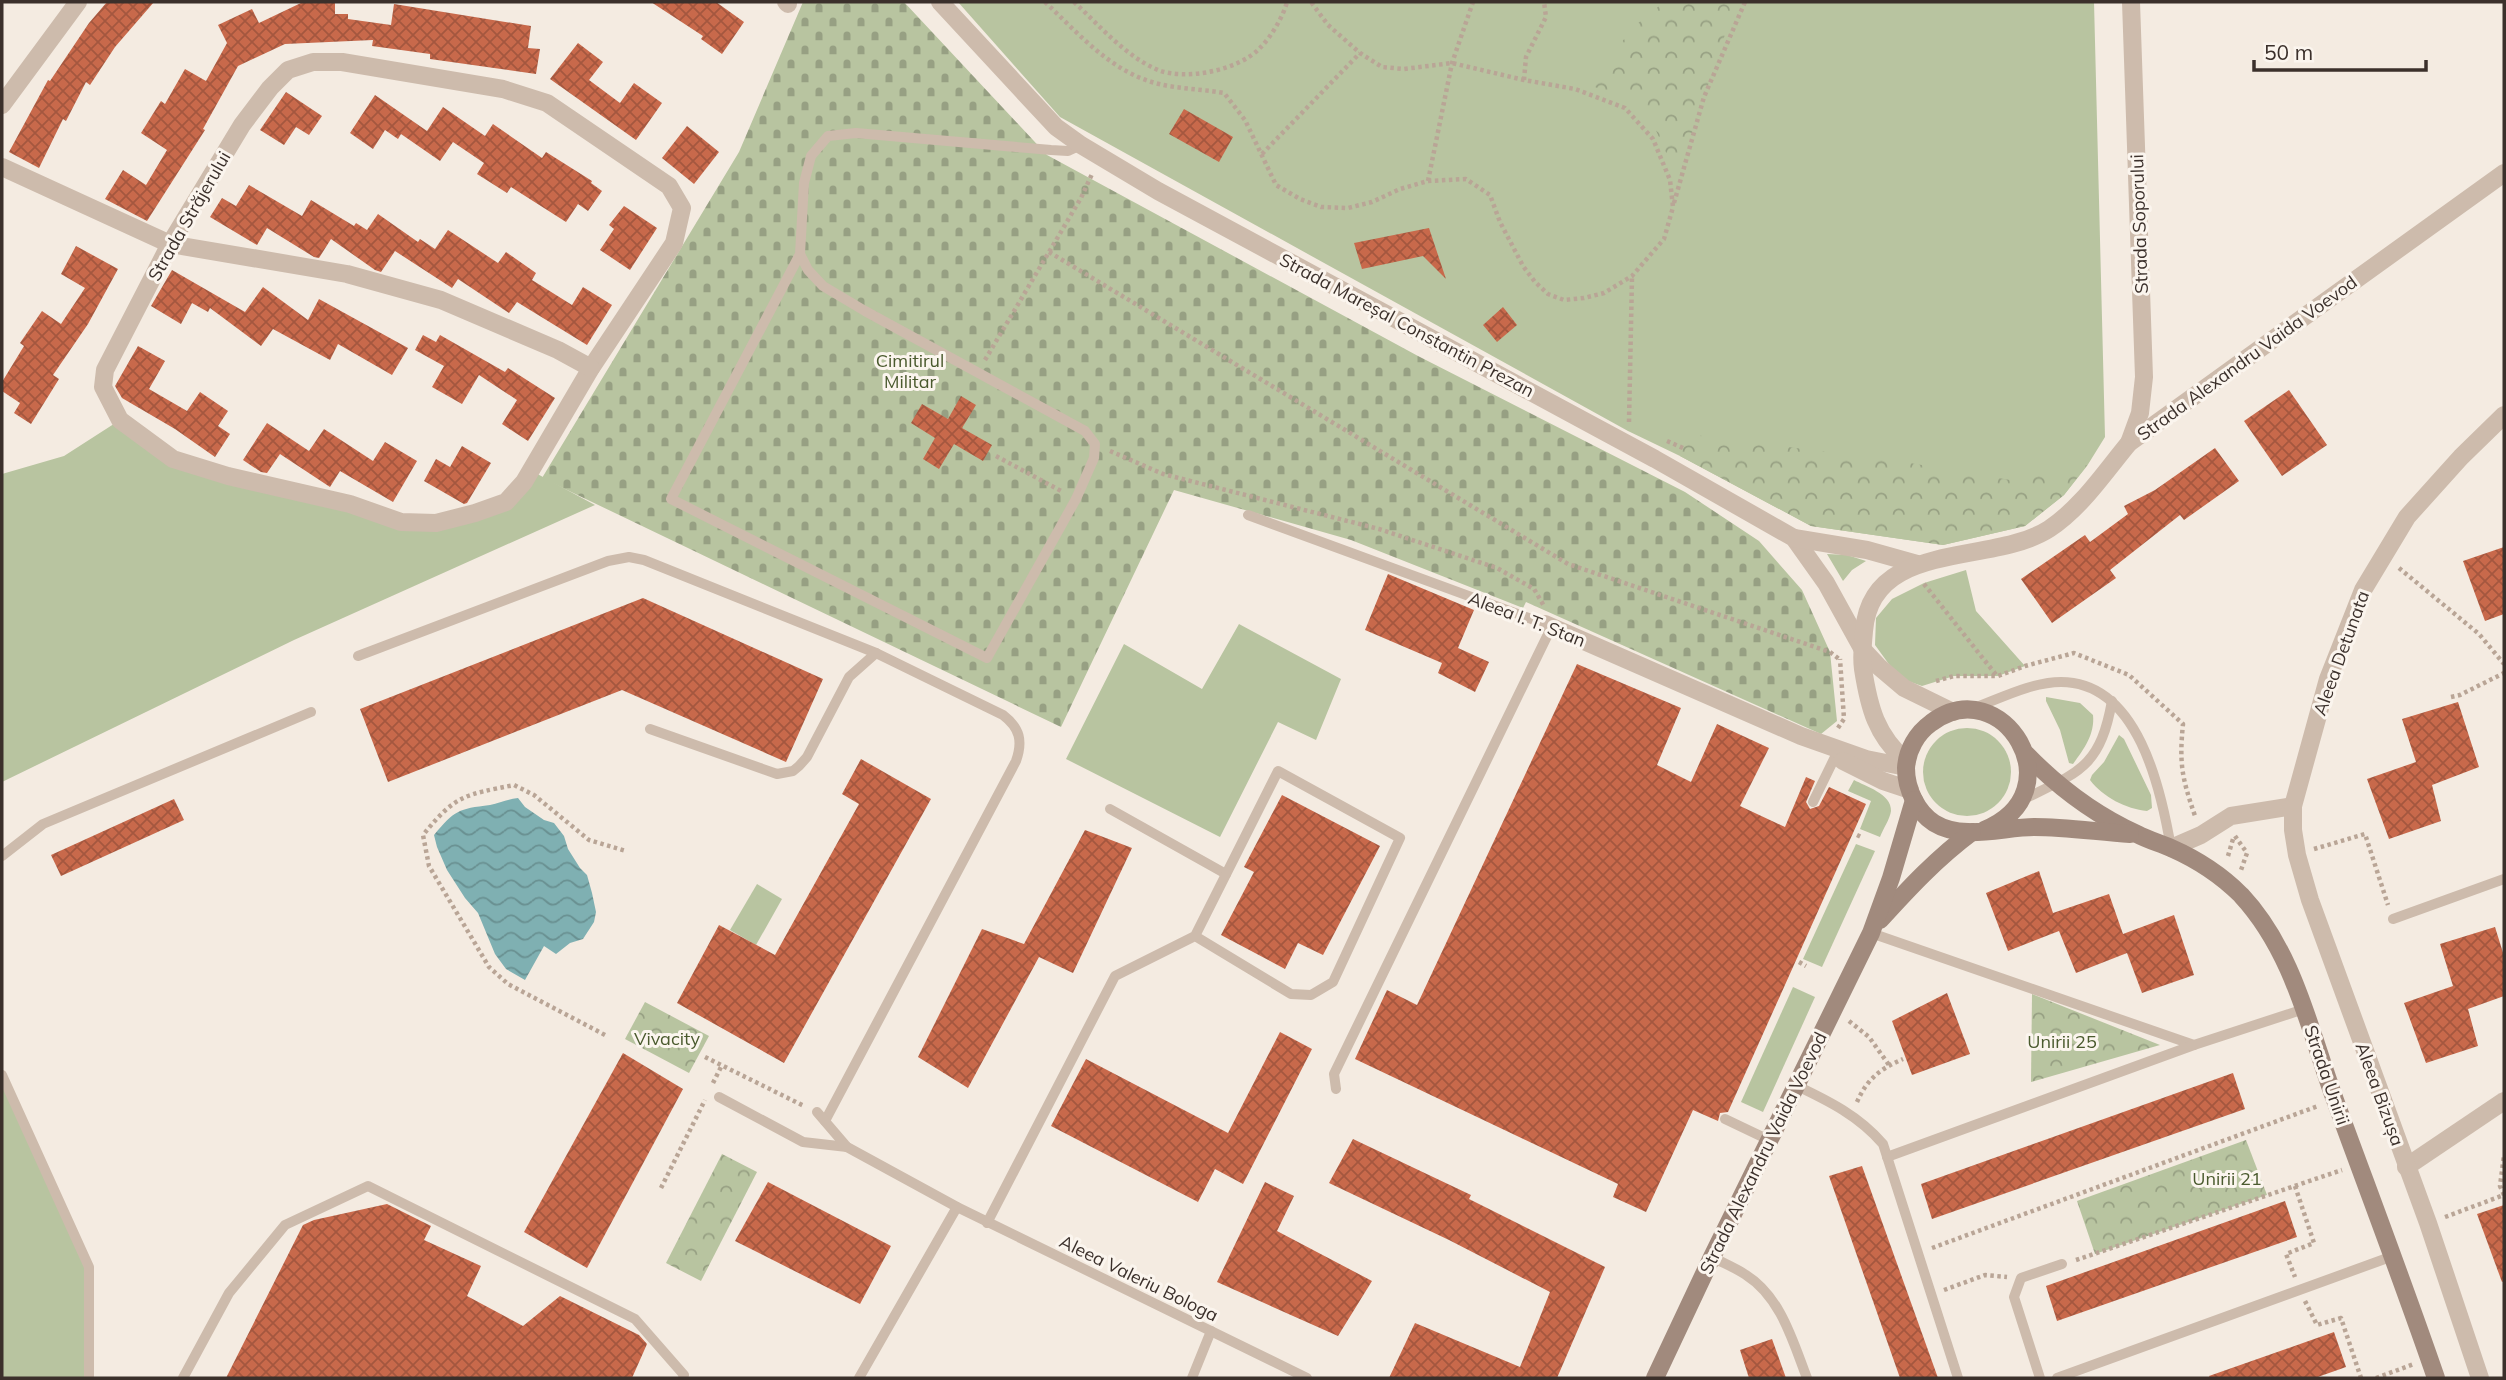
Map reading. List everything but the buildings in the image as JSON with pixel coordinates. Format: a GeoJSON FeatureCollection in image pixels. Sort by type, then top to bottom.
{"type":"FeatureCollection","features":[{"type":"Feature","properties":{"kind":"main road","name":"Strada Unirii"},"geometry":{"type":"LineString","coordinates":[[1961,711],[1985,713],[2000,719],[2016,734],[2026,754],[2055,784],[2072,797],[2137,835],[2171,848],[2224,881],[2258,916],[2290,967],[2437,1378]]}},
{"type":"Feature","properties":{"kind":"main road"},"geometry":{"type":"LineString","coordinates":[[1912,795],[1906,765],[1912,746],[1924,728],[1937,718],[1961,711]]}},
{"type":"Feature","properties":{"kind":"main road"},"geometry":{"type":"LineString","coordinates":[[1978,831],[2006,819],[2021,800],[2028,777],[2026,754]]}},
{"type":"Feature","properties":{"kind":"main road","name":"Strada Unirii"},"geometry":{"type":"LineString","coordinates":[[1912,795],[1925,816],[1950,830],[2034,827],[2137,835]]}},
{"type":"Feature","properties":{"kind":"main road","name":"Strada Alexandru Vaida Voevod"},"geometry":{"type":"LineString","coordinates":[[1655,1378],[1872,930],[1885,896],[1912,795]]}},
{"type":"Feature","properties":{"kind":"main road","name":"Strada Alexandru Vaida Voevod"},"geometry":{"type":"LineString","coordinates":[[1872,930],[1947,850],[1978,831]]}},
{"type":"Feature","properties":{"kind":"street"},"geometry":{"type":"LineString","coordinates":[[2,105],[78,2]]}},
{"type":"Feature","properties":{"kind":"street","name":"Strada Mareșal Constantin Prezan"},"geometry":{"type":"LineString","coordinates":[[940,2],[1056,127],[1081,145],[1158,191],[1655,459],[1794,538],[1826,583],[1863,650],[1878,666],[1904,688],[1961,711]]}},
{"type":"Feature","properties":{"kind":"street","name":"Strada Soporului"},"geometry":{"type":"LineString","coordinates":[[2129,443],[2140,413],[2144,377],[2131,2]]}},
{"type":"Feature","properties":{"kind":"street","name":"Strada Străjerului"},"geometry":{"type":"LineString","coordinates":[[313,62],[342,62],[503,89],[547,103],[669,186],[682,208],[674,243],[591,368],[524,482],[506,502],[436,523],[401,522],[350,504],[228,476],[173,458],[120,420],[103,387],[105,370],[170,244],[242,125],[270,88],[288,70],[313,62]]}},
{"type":"Feature","properties":{"kind":"street"},"geometry":{"type":"LineString","coordinates":[[2,167],[170,244],[347,274],[441,300],[558,350],[591,368]]}},
{"type":"Feature","properties":{"kind":"street","name":"Strada Alexandru Vaida Voevod"},"geometry":{"type":"LineString","coordinates":[[1863,650],[1865,615],[1874,596],[1896,575],[1917,564],[1985,551],[2032,538],[2049,529],[2084,498],[2129,443],[2504,173]]}},
{"type":"Feature","properties":{"kind":"street","name":"Aleea Detunata"},"geometry":{"type":"LineString","coordinates":[[2293,806],[2328,678],[2363,590],[2407,517],[2461,457],[2504,415]]}},
{"type":"Feature","properties":{"kind":"street","name":"Strada Alexandru Vaida Voevod"},"geometry":{"type":"LineString","coordinates":[[1794,538],[1867,550],[1917,564]]}},
{"type":"Feature","properties":{"kind":"street","name":"Aleea I. T. Stan"},"geometry":{"type":"LineString","coordinates":[[1549,625],[1801,736],[1866,759],[1906,765]]}},
{"type":"Feature","properties":{"kind":"street","name":"Strada Mareșal Constantin Prezan"},"geometry":{"type":"LineString","coordinates":[[1863,650],[1866,684],[1877,725],[1887,744],[1906,765]]}},
{"type":"Feature","properties":{"kind":"street","name":"Aleea I. T. Stan"},"geometry":{"type":"LineString","coordinates":[[1801,736],[1835,757],[1912,795]]}},
{"type":"Feature","properties":{"kind":"street"},"geometry":{"type":"LineString","coordinates":[[2171,848],[2201,835],[2231,816],[2293,806]]}},
{"type":"Feature","properties":{"kind":"street","name":"Aleea Bizușa"},"geometry":{"type":"LineString","coordinates":[[2293,806],[2297,855],[2310,900],[2428,1223],[2480,1378]]}},
{"type":"Feature","properties":{"kind":"street"},"geometry":{"type":"LineString","coordinates":[[2406,1167],[2504,1101]]}},
{"type":"Feature","properties":{"kind":"lane"},"geometry":{"type":"LineString","coordinates":[[800,254],[808,270],[822,286],[1085,431],[1095,444],[1094,458],[1076,499],[987,658],[671,499],[800,254],[804,183],[811,156],[828,136],[856,133],[1068,151],[1081,145]]}},
{"type":"Feature","properties":{"kind":"lane","name":"Aleea I. T. Stan"},"geometry":{"type":"LineString","coordinates":[[1248,514],[1549,625]]}},
{"type":"Feature","properties":{"kind":"lane"},"geometry":{"type":"LineString","coordinates":[[358,656],[608,561],[629,557],[644,560],[876,653],[1003,715],[1014,724],[1020,735],[1021,748],[1010,774],[825,1121]]}},
{"type":"Feature","properties":{"kind":"lane"},"geometry":{"type":"LineString","coordinates":[[1336,1089],[1334,1074],[1549,625]]}},
{"type":"Feature","properties":{"kind":"lane"},"geometry":{"type":"LineString","coordinates":[[650,729],[777,774],[786,774],[807,757],[849,677],[876,653]]}},
{"type":"Feature","properties":{"kind":"lane"},"geometry":{"type":"LineString","coordinates":[[1961,711],[2032,687],[2063,682],[2084,686],[2112,701],[2140,740],[2150,764],[2163,804],[2171,848]]}},
{"type":"Feature","properties":{"kind":"lane"},"geometry":{"type":"LineString","coordinates":[[2021,800],[2055,784],[2088,762],[2106,732],[2112,701]]}},
{"type":"Feature","properties":{"kind":"lane"},"geometry":{"type":"LineString","coordinates":[[2,856],[43,824],[311,712]]}},
{"type":"Feature","properties":{"kind":"lane"},"geometry":{"type":"LineString","coordinates":[[1813,802],[1835,757]]}},
{"type":"Feature","properties":{"kind":"lane"},"geometry":{"type":"LineString","coordinates":[[987,1223],[1115,976],[1195,936],[1278,771],[1400,838],[1333,982],[1311,995],[1292,994],[1195,936]]}},
{"type":"Feature","properties":{"kind":"lane"},"geometry":{"type":"LineString","coordinates":[[1110,809],[1226,874]]}},
{"type":"Feature","properties":{"kind":"lane"},"geometry":{"type":"LineString","coordinates":[[2393,919],[2504,879]]}},
{"type":"Feature","properties":{"kind":"lane"},"geometry":{"type":"LineString","coordinates":[[1872,930],[2194,1045]]}},
{"type":"Feature","properties":{"kind":"lane"},"geometry":{"type":"LineString","coordinates":[[1888,1157],[2194,1045],[2304,1009]]}},
{"type":"Feature","properties":{"kind":"lane"},"geometry":{"type":"LineString","coordinates":[[2,1075],[89,1267],[89,1378]]}},
{"type":"Feature","properties":{"kind":"lane"},"geometry":{"type":"LineString","coordinates":[[1795,1085],[1853,1116],[1866,1125],[1883,1144],[1958,1378]]}},
{"type":"Feature","properties":{"kind":"lane"},"geometry":{"type":"LineString","coordinates":[[719,1097],[803,1142],[847,1147]]}},
{"type":"Feature","properties":{"kind":"lane"},"geometry":{"type":"LineString","coordinates":[[817,1112],[847,1147]]}},
{"type":"Feature","properties":{"kind":"lane"},"geometry":{"type":"LineString","coordinates":[[1725,1119],[1769,1140]]}},
{"type":"Feature","properties":{"kind":"lane","name":"Aleea Valeriu Bologa"},"geometry":{"type":"LineString","coordinates":[[847,1147],[987,1223],[1307,1378]]}},
{"type":"Feature","properties":{"kind":"lane"},"geometry":{"type":"LineString","coordinates":[[183,1378],[229,1293],[285,1225],[368,1186],[635,1318],[684,1375],[683,1378]]}},
{"type":"Feature","properties":{"kind":"lane"},"geometry":{"type":"LineString","coordinates":[[859,1378],[957,1207]]}},
{"type":"Feature","properties":{"kind":"lane"},"geometry":{"type":"LineString","coordinates":[[2057,1378],[2393,1256]]}},
{"type":"Feature","properties":{"kind":"lane"},"geometry":{"type":"LineString","coordinates":[[1712,1257],[1747,1275],[1763,1288],[1777,1307],[1807,1378]]}},
{"type":"Feature","properties":{"kind":"lane"},"geometry":{"type":"LineString","coordinates":[[2040,1378],[2014,1297],[2021,1278],[2062,1264]]}},
{"type":"Feature","properties":{"kind":"lane"},"geometry":{"type":"LineString","coordinates":[[1192,1378],[1211,1331]]}},
{"type":"Feature","properties":{"kind":"path"},"geometry":{"type":"LineString","coordinates":[[1045,2],[1105,58],[1131,75],[1160,85],[1224,93],[1245,120],[1276,185],[1300,199],[1321,207],[1348,208],[1428,181],[1466,179],[1490,195],[1500,222],[1523,266],[1548,294],[1564,300],[1584,299],[1604,293],[1633,276],[1664,239],[1704,97],[1745,2]]}},
{"type":"Feature","properties":{"kind":"path"},"geometry":{"type":"LineString","coordinates":[[1074,2],[1128,52],[1159,70],[1188,75],[1230,67],[1260,49],[1284,12],[1287,2]]}},
{"type":"Feature","properties":{"kind":"path"},"geometry":{"type":"LineString","coordinates":[[1311,2],[1328,25],[1360,54],[1382,67],[1404,69],[1452,63],[1575,89],[1625,108],[1653,139],[1670,180],[1673,207]]}},
{"type":"Feature","properties":{"kind":"path"},"geometry":{"type":"LineString","coordinates":[[1428,181],[1452,63],[1473,2]]}},
{"type":"Feature","properties":{"kind":"path"},"geometry":{"type":"LineString","coordinates":[[1524,80],[1527,57],[1546,18],[1544,2]]}},
{"type":"Feature","properties":{"kind":"path"},"geometry":{"type":"LineString","coordinates":[[1262,154],[1360,54]]}},
{"type":"Feature","properties":{"kind":"path"},"geometry":{"type":"LineString","coordinates":[[978,372],[1081,198],[1101,157]]}},
{"type":"Feature","properties":{"kind":"path"},"geometry":{"type":"LineString","coordinates":[[1049,253],[1568,564],[1830,652],[1839,659],[1844,719],[1834,735]]}},
{"type":"Feature","properties":{"kind":"path"},"geometry":{"type":"LineString","coordinates":[[1628,431],[1633,276]]}},
{"type":"Feature","properties":{"kind":"path"},"geometry":{"type":"LineString","coordinates":[[1095,444],[1163,474],[1379,529],[1497,568],[1534,589],[1550,618],[1549,625]]}},
{"type":"Feature","properties":{"kind":"path"},"geometry":{"type":"LineString","coordinates":[[996,456],[1076,499]]}},
{"type":"Feature","properties":{"kind":"path"},"geometry":{"type":"LineString","coordinates":[[2383,555],[2479,634],[2504,664]]}},
{"type":"Feature","properties":{"kind":"path"},"geometry":{"type":"LineString","coordinates":[[1924,583],[1998,677]]}},
{"type":"Feature","properties":{"kind":"path"},"geometry":{"type":"LineString","coordinates":[[1839,659],[1863,650]]}},
{"type":"Feature","properties":{"kind":"path"},"geometry":{"type":"LineString","coordinates":[[2451,697],[2504,673]]}},
{"type":"Feature","properties":{"kind":"path"},"geometry":{"type":"LineString","coordinates":[[605,1035],[508,984],[489,967],[429,866],[423,835],[443,810],[467,794],[514,785],[534,795],[589,841],[626,851]]}},
{"type":"Feature","properties":{"kind":"path"},"geometry":{"type":"LineString","coordinates":[[2297,855],[2365,834],[2393,919]]}},
{"type":"Feature","properties":{"kind":"path"},"geometry":{"type":"LineString","coordinates":[[1857,835],[1863,838]]}},
{"type":"Feature","properties":{"kind":"path"},"geometry":{"type":"LineString","coordinates":[[2235,836],[2247,853],[2241,870]]}},
{"type":"Feature","properties":{"kind":"path"},"geometry":{"type":"LineString","coordinates":[[1799,962],[1806,966]]}},
{"type":"Feature","properties":{"kind":"path"},"geometry":{"type":"LineString","coordinates":[[1849,1021],[1870,1037],[1889,1065]]}},
{"type":"Feature","properties":{"kind":"path"},"geometry":{"type":"LineString","coordinates":[[705,1056],[817,1112]]}},
{"type":"Feature","properties":{"kind":"path"},"geometry":{"type":"LineString","coordinates":[[1853,1116],[1863,1088],[1880,1070],[1903,1059]]}},
{"type":"Feature","properties":{"kind":"path"},"geometry":{"type":"LineString","coordinates":[[661,1188],[722,1065]]}},
{"type":"Feature","properties":{"kind":"path"},"geometry":{"type":"LineString","coordinates":[[1918,1253],[2319,1105]]}},
{"type":"Feature","properties":{"kind":"path"},"geometry":{"type":"LineString","coordinates":[[2428,1223],[2504,1195],[2500,1186],[2504,1155]]}},
{"type":"Feature","properties":{"kind":"path"},"geometry":{"type":"LineString","coordinates":[[2062,1264],[2342,1170]]}},
{"type":"Feature","properties":{"kind":"path"},"geometry":{"type":"LineString","coordinates":[[1932,1295],[1985,1275],[2021,1278]]}},
{"type":"Feature","properties":{"kind":"path"},"geometry":{"type":"LineString","coordinates":[[2375,1378],[2414,1364]]}},
{"type":"Feature","properties":{"kind":"green space","name":"Cimitirul Militar"},"geometry":{"type":"Polygon","coordinates":[[[803,2],[904,2],[1047,155],[1418,356],[1685,492],[1759,541],[1802,590],[1830,652],[1837,721],[1821,734],[1526,602],[1523,608],[1351,540],[1174,490],[1061,727],[542,478],[739,152],[803,2]]]}},
{"type":"Feature","properties":{"kind":"green space"},"geometry":{"type":"Polygon","coordinates":[[[958,2],[2094,2],[2105,437],[2064,495],[2025,526],[1943,545],[1811,526],[1628,431],[1060,117],[958,2]]]}},
{"type":"Feature","properties":{"kind":"green space"},"geometry":{"type":"Polygon","coordinates":[[[1664,2],[1736,2],[1677,177],[1644,104],[1586,84],[1637,24],[1664,2]]]}},
{"type":"Feature","properties":{"kind":"green space"},"geometry":{"type":"Polygon","coordinates":[[[120,420],[173,459],[401,522],[506,502],[530,470],[595,505],[294,640],[2,782],[2,474],[64,456],[120,420]]]}},
{"type":"Feature","properties":{"kind":"green space"},"geometry":{"type":"Polygon","coordinates":[[[1687,434],[1904,462],[2016,481],[2087,465],[2064,495],[2025,526],[1943,545],[1811,526],[1680,456],[1687,434]]]}},
{"type":"Feature","properties":{"kind":"green space"},"geometry":{"type":"Polygon","coordinates":[[[1827,554],[1847,555],[1866,561],[1852,570],[1843,581],[1827,554]]]}},
{"type":"Feature","properties":{"kind":"green space"},"geometry":{"type":"Polygon","coordinates":[[[1966,570],[1976,611],[2025,666],[1998,676],[1954,676],[1922,686],[1899,678],[1875,645],[1876,618],[1892,599],[1924,583],[1966,570]]]}},
{"type":"Feature","properties":{"kind":"green space"},"geometry":{"type":"Polygon","coordinates":[[[1239,624],[1341,679],[1316,740],[1278,722],[1220,837],[1066,759],[1124,644],[1202,689],[1239,624]]]}},
{"type":"Feature","properties":{"kind":"green space"},"geometry":{"type":"Polygon","coordinates":[[[2046,697],[2080,703],[2093,715],[2090,735],[2073,764],[2069,763],[2060,730],[2046,697]]]}},
{"type":"Feature","properties":{"kind":"green space"},"geometry":{"type":"Polygon","coordinates":[[[1967,728],[1992,735],[2004,747],[2011,772],[2004,797],[1992,809],[1967,816],[1942,809],[1930,797],[1923,772],[1930,747],[1942,735],[1967,728]]]}},
{"type":"Feature","properties":{"kind":"green space"},"geometry":{"type":"Polygon","coordinates":[[[2119,735],[2124,739],[2151,795],[2152,808],[2147,811],[2116,801],[2101,792],[2090,780],[2119,735]]]}},
{"type":"Feature","properties":{"kind":"green space"},"geometry":{"type":"Polygon","coordinates":[[[1854,780],[1883,795],[1890,805],[1891,811],[1880,837],[1860,829],[1871,801],[1848,791],[1854,780]]]}},
{"type":"Feature","properties":{"kind":"green space"},"geometry":{"type":"Polygon","coordinates":[[[1856,844],[1875,851],[1822,967],[1803,959],[1856,844]]]}},
{"type":"Feature","properties":{"kind":"green space"},"geometry":{"type":"Polygon","coordinates":[[[757,884],[782,899],[756,945],[730,930],[757,884]]]}},
{"type":"Feature","properties":{"kind":"green space"},"geometry":{"type":"Polygon","coordinates":[[[1793,987],[1815,997],[1763,1112],[1741,1102],[1793,987]]]}},
{"type":"Feature","properties":{"kind":"green space","name":"Unirii 25"},"geometry":{"type":"Polygon","coordinates":[[[2032,994],[2160,1045],[2031,1082],[2032,994]]]}},
{"type":"Feature","properties":{"kind":"green space","name":"Vivacity"},"geometry":{"type":"Polygon","coordinates":[[[645,1002],[709,1036],[689,1073],[625,1039],[645,1002]]]}},
{"type":"Feature","properties":{"kind":"green space"},"geometry":{"type":"Polygon","coordinates":[[[2,1075],[89,1267],[89,1378],[2,1378],[2,1075]]]}},
{"type":"Feature","properties":{"kind":"green space","name":"Unirii 21"},"geometry":{"type":"Polygon","coordinates":[[[2246,1140],[2267,1195],[2095,1254],[2077,1201],[2246,1140]]]}},
{"type":"Feature","properties":{"kind":"green space"},"geometry":{"type":"Polygon","coordinates":[[[722,1154],[757,1172],[701,1281],[666,1263],[722,1154]]]}},
{"type":"Feature","properties":{"kind":"water"},"geometry":{"type":"Polygon","coordinates":[[[518,798],[525,807],[544,820],[554,823],[564,836],[568,849],[587,875],[596,912],[594,922],[583,939],[570,943],[556,954],[544,946],[525,980],[506,969],[495,954],[478,913],[447,870],[434,835],[458,812],[518,798]]]}}]}
